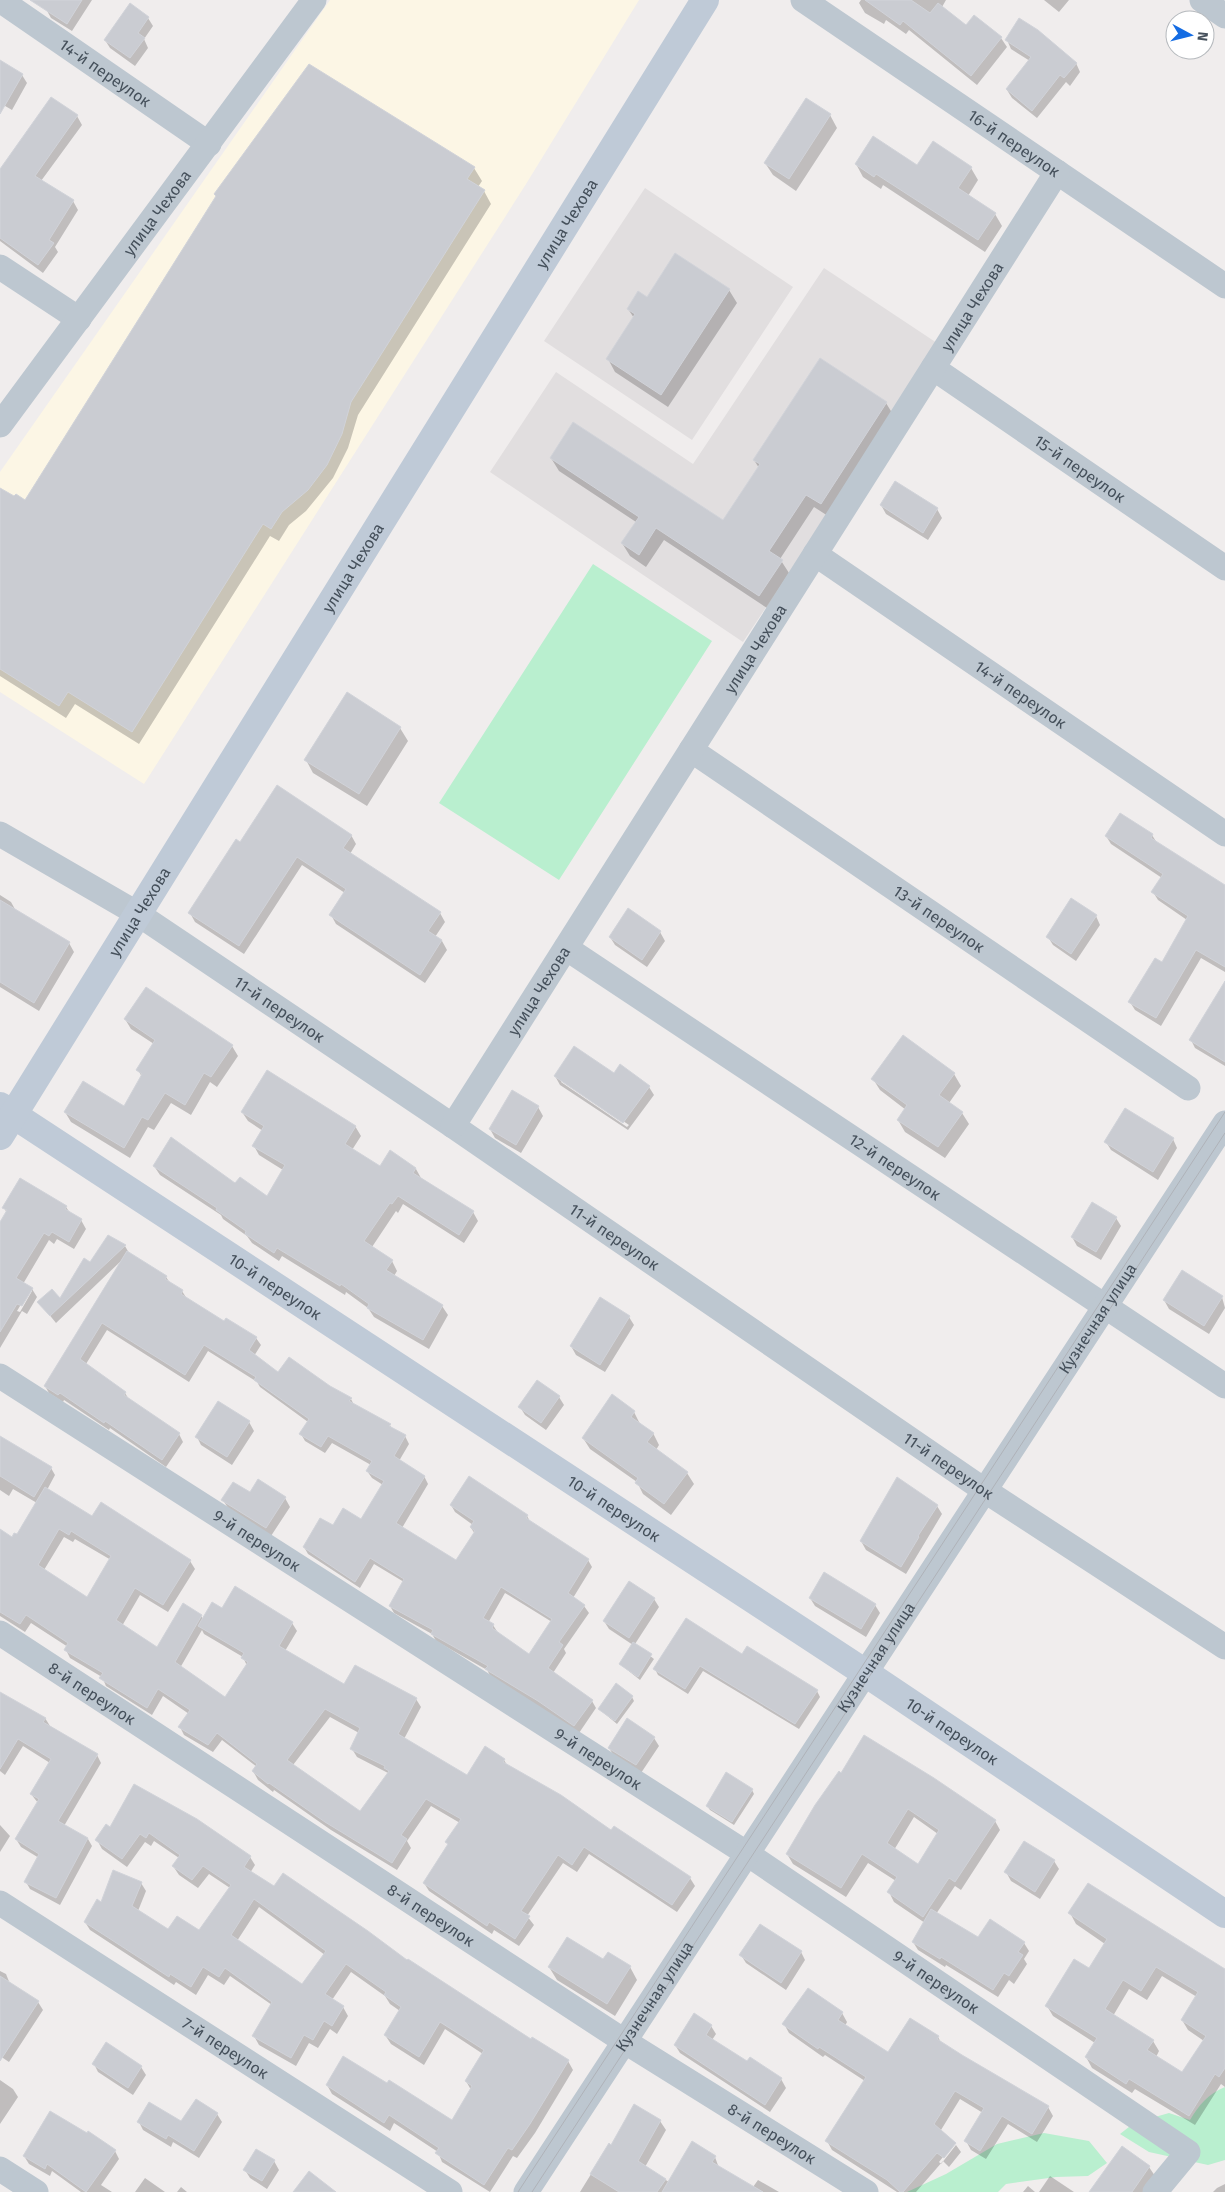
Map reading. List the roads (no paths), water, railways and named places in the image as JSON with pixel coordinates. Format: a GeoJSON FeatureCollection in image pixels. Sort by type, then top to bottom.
{"type":"FeatureCollection","features":[{"type":"Feature","properties":{"kind":"street","name":"14-й переулок"},"geometry":{"type":"LineString","coordinates":[[0,0],[209,144]]}},
{"type":"Feature","properties":{"kind":"street","name":"улица Чехова"},"geometry":{"type":"LineString","coordinates":[[0,426],[314,0]]}},
{"type":"Feature","properties":{"kind":"street","name":"улица Чехова"},"geometry":{"type":"LineString","coordinates":[[4,1119],[138,914],[705,0]]}},
{"type":"Feature","properties":{"kind":"street","name":"16-й переулок"},"geometry":{"type":"LineString","coordinates":[[804,0],[1225,286]]}},
{"type":"Feature","properties":{"kind":"street"},"geometry":{"type":"LineString","coordinates":[[1202,0],[1225,16]]}},
{"type":"Feature","properties":{"kind":"street","name":"улица Чехова"},"geometry":{"type":"LineString","coordinates":[[453,1126],[1057,172]]}},
{"type":"Feature","properties":{"kind":"street"},"geometry":{"type":"LineString","coordinates":[[0,268],[79,319]]}},
{"type":"Feature","properties":{"kind":"street","name":"15-й переулок"},"geometry":{"type":"LineString","coordinates":[[933,368],[1225,568]]}},
{"type":"Feature","properties":{"kind":"street","name":"14-й переулок"},"geometry":{"type":"LineString","coordinates":[[816,554],[1225,834]]}},
{"type":"Feature","properties":{"kind":"street","name":"13-й переулок"},"geometry":{"type":"LineString","coordinates":[[691,750],[1188,1088]]}},
{"type":"Feature","properties":{"kind":"street","name":"11-й переулок"},"geometry":{"type":"LineString","coordinates":[[0,834],[138,914],[453,1126],[984,1490],[1225,1647]]}},
{"type":"Feature","properties":{"kind":"street","name":"12-й переулок"},"geometry":{"type":"LineString","coordinates":[[566,948],[1225,1386]]}},
{"type":"Feature","properties":{"kind":"street","name":"10-й переулок"},"geometry":{"type":"LineString","coordinates":[[4,1119],[865,1672],[1225,1914]]}},
{"type":"Feature","properties":{"kind":"street","name":"Кузнечная улица"},"geometry":{"type":"LineString","coordinates":[[526,2192],[1225,1123]]}},
{"type":"Feature","properties":{"kind":"street","name":"9-й переулок"},"geometry":{"type":"LineString","coordinates":[[0,1376],[746,1853],[1188,2152],[1155,2192]]}},
{"type":"Feature","properties":{"kind":"street","name":"8-й переулок"},"geometry":{"type":"LineString","coordinates":[[0,1633],[624,2041],[866,2192]]}},
{"type":"Feature","properties":{"kind":"street","name":"7-й переулок"},"geometry":{"type":"LineString","coordinates":[[0,1903],[450,2192]]}},
{"type":"Feature","properties":{"kind":"street"},"geometry":{"type":"LineString","coordinates":[[0,2169],[36,2192]]}},
{"type":"Feature","properties":{"kind":"tram line"},"geometry":{"type":"LineString","coordinates":[[518,2192],[1225,1112]]}},
{"type":"Feature","properties":{"kind":"tram line"},"geometry":{"type":"LineString","coordinates":[[532,2192],[1225,1133]]}}]}
